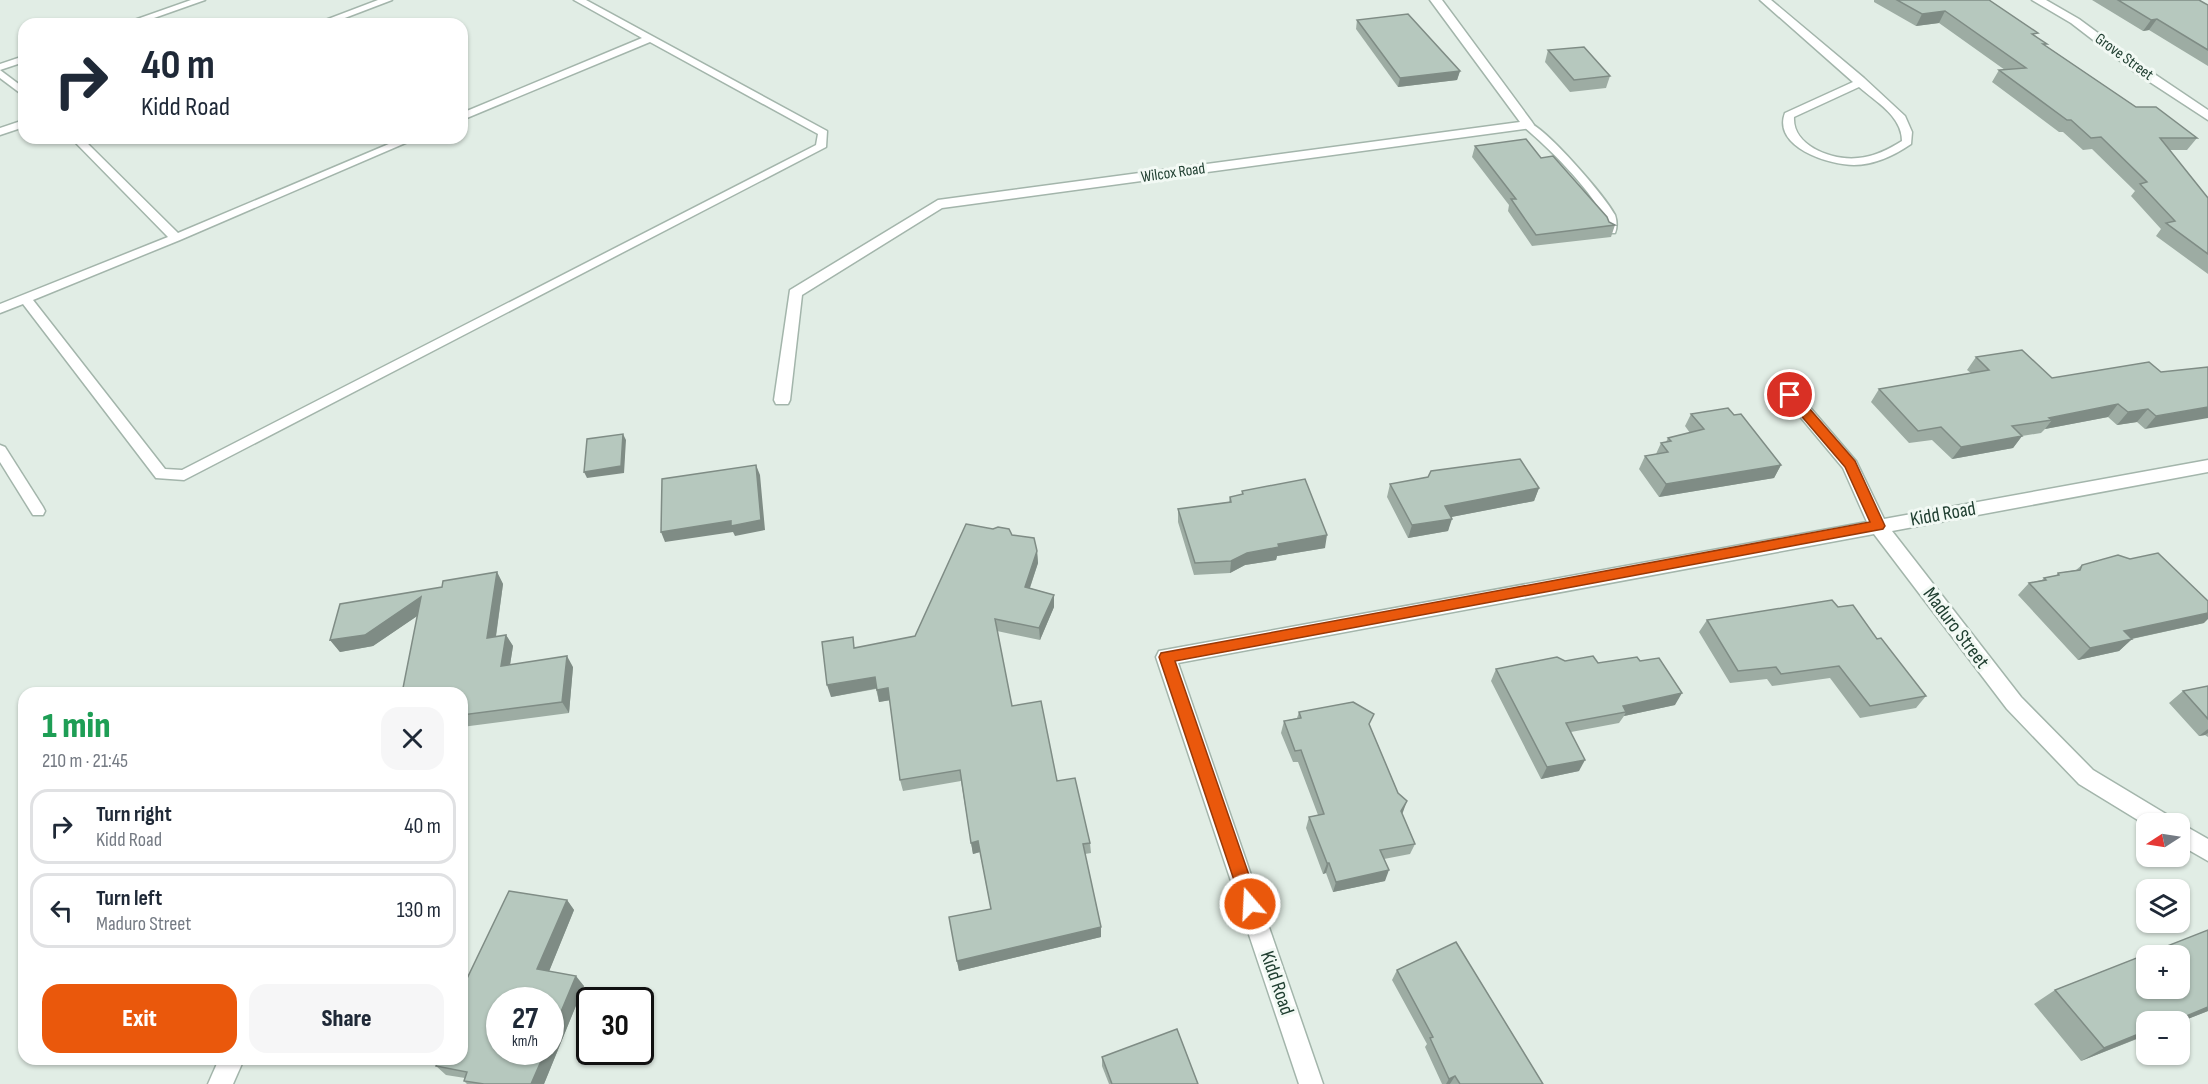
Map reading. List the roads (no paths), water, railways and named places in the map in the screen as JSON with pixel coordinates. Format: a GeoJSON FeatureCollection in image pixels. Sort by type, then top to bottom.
{"type":"FeatureCollection","features":[{"type":"Feature","properties":{"kind":"street"},"geometry":{"type":"LineString","coordinates":[[1436,0],[1528,125]]}},
{"type":"Feature","properties":{"kind":"street","name":"Grove Street"},"geometry":{"type":"LineString","coordinates":[[2038,0],[2075,21],[2140,70],[2208,116]]}},
{"type":"Feature","properties":{"kind":"street","name":"Wilcox Road"},"geometry":{"type":"LineString","coordinates":[[782,400],[795,293],[938,204],[1528,125]]}},
{"type":"Feature","properties":{"kind":"street","name":"Maduro Street"},"geometry":{"type":"LineString","coordinates":[[1790,395],[1850,465],[1878,526],[2014,703],[2086,777],[2145,813]]}},
{"type":"Feature","properties":{"kind":"street","name":"Kidd Road"},"geometry":{"type":"LineString","coordinates":[[1311,1084],[1166,657],[2208,466]]}},
{"type":"Feature","properties":{"kind":"street"},"geometry":{"type":"LineString","coordinates":[[2190,840],[2208,851]]}},
{"type":"Feature","properties":{"kind":"street"},"geometry":{"type":"LineString","coordinates":[[220,1084],[229,1065]]}},
{"type":"Feature","properties":{"kind":"lane"},"geometry":{"type":"LineString","coordinates":[[146,18],[200,0]]}},
{"type":"Feature","properties":{"kind":"lane"},"geometry":{"type":"LineString","coordinates":[[337,18],[387,0]]}},
{"type":"Feature","properties":{"kind":"lane"},"geometry":{"type":"LineString","coordinates":[[25,299],[161,474],[184,475],[821,147],[822,133],[579,0]]}},
{"type":"Feature","properties":{"kind":"lane"},"geometry":{"type":"LineString","coordinates":[[1765,0],[1860,80],[1901,118],[1907,142],[1898,149],[1853,162],[1821,156],[1800,143],[1787,125],[1790,115],[1854,87],[1860,80]]}},
{"type":"Feature","properties":{"kind":"lane"},"geometry":{"type":"LineString","coordinates":[[468,114],[650,38]]}},
{"type":"Feature","properties":{"kind":"lane"},"geometry":{"type":"LineString","coordinates":[[0,67],[18,61]]}},
{"type":"Feature","properties":{"kind":"lane"},"geometry":{"type":"LineString","coordinates":[[0,73],[18,88]]}},
{"type":"Feature","properties":{"kind":"lane"},"geometry":{"type":"LineString","coordinates":[[0,132],[18,125]]}},
{"type":"Feature","properties":{"kind":"lane"},"geometry":{"type":"LineString","coordinates":[[1528,125],[1550,144],[1582,180],[1610,217],[1611,231]]}},
{"type":"Feature","properties":{"kind":"lane"},"geometry":{"type":"LineString","coordinates":[[82,144],[176,238]]}},
{"type":"Feature","properties":{"kind":"lane"},"geometry":{"type":"LineString","coordinates":[[0,309],[176,238],[398,144]]}},
{"type":"Feature","properties":{"kind":"lane"},"geometry":{"type":"LineString","coordinates":[[0,450],[38,511]]}}]}
